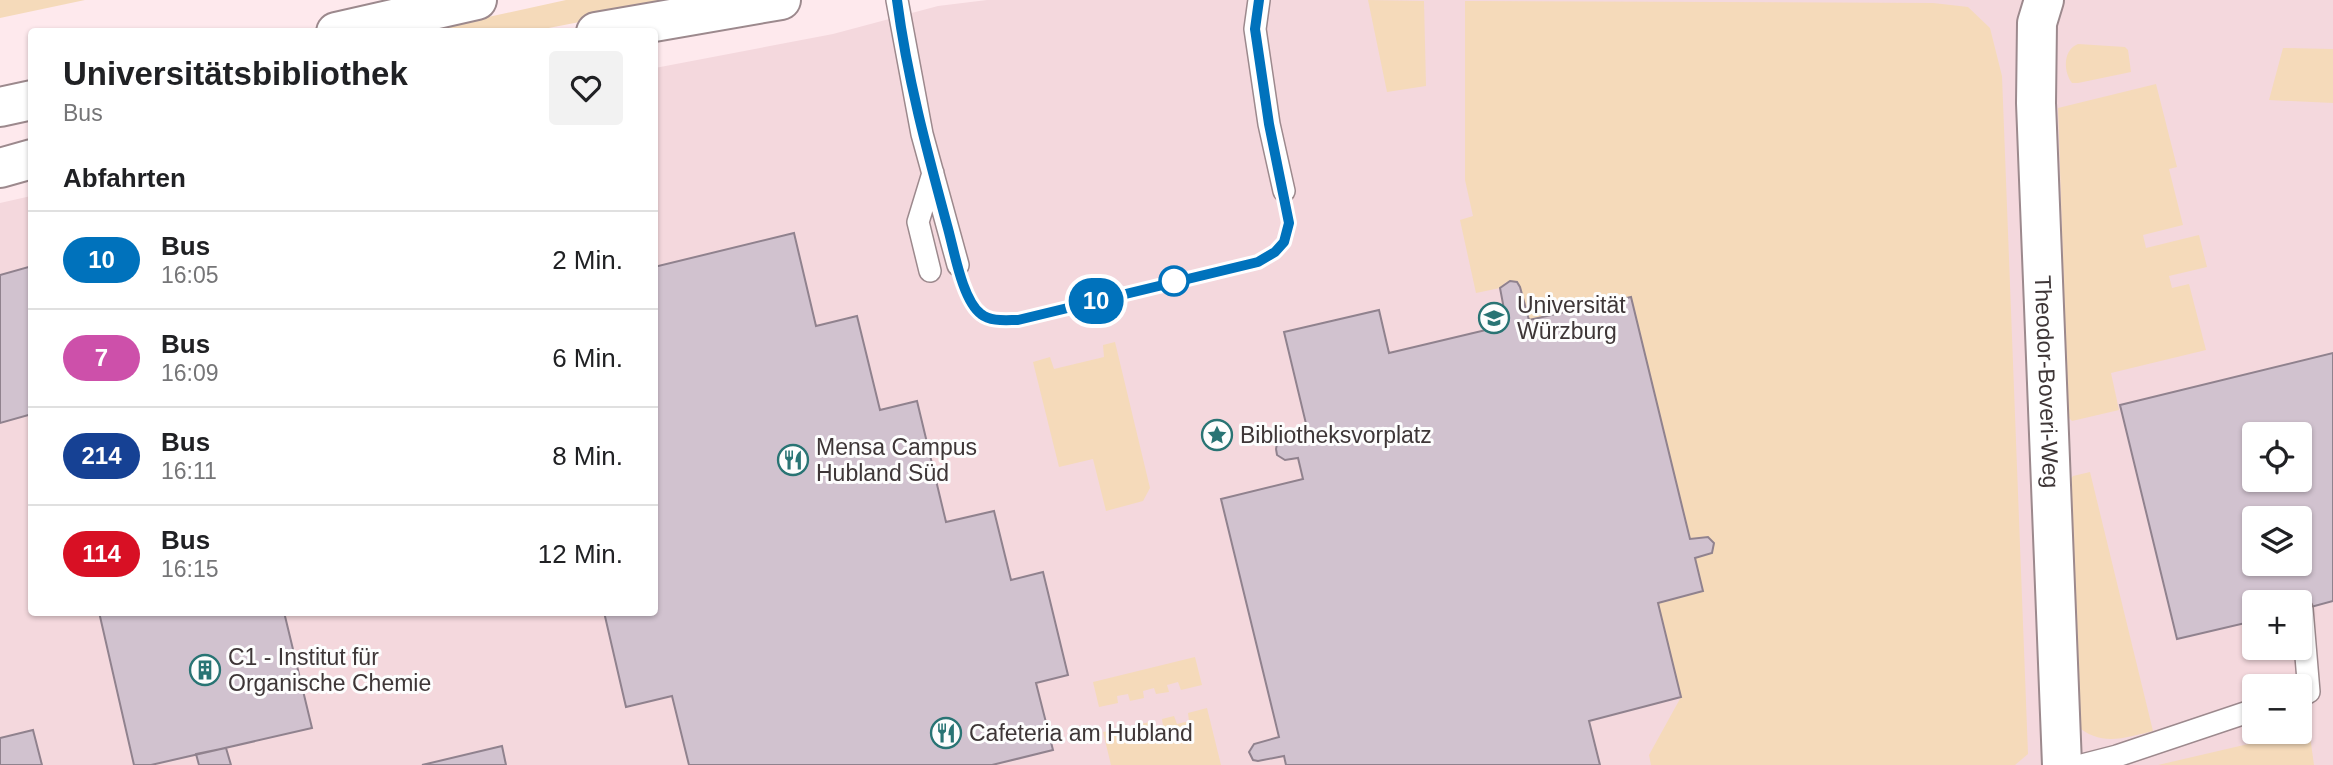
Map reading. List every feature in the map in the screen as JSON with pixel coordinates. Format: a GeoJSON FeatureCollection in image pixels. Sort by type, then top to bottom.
{"type":"FeatureCollection","features":[{"type":"Feature","properties":{"kind":"street"},"geometry":{"type":"LineString","coordinates":[[354,28],[477,0]]}},
{"type":"Feature","properties":{"kind":"street"},"geometry":{"type":"LineString","coordinates":[[619,28],[780,0]]}},
{"type":"Feature","properties":{"kind":"street","name":"Theodor-Boveri-Weg"},"geometry":{"type":"LineString","coordinates":[[2044,0],[2036,35],[2036,103],[2062,765]]}},
{"type":"Feature","properties":{"kind":"street"},"geometry":{"type":"LineString","coordinates":[[0,107],[28,101]]}},
{"type":"Feature","properties":{"kind":"street"},"geometry":{"type":"LineString","coordinates":[[0,168],[28,160]]}},
{"type":"Feature","properties":{"kind":"lane"},"geometry":{"type":"LineString","coordinates":[[897,0],[922,134],[958,265]]}},
{"type":"Feature","properties":{"kind":"lane"},"geometry":{"type":"LineString","coordinates":[[1259,0],[1255,29],[1269,124],[1284,191]]}},
{"type":"Feature","properties":{"kind":"lane"},"geometry":{"type":"LineString","coordinates":[[930,271],[918,222],[933,173]]}},
{"type":"Feature","properties":{"kind":"lane"},"geometry":{"type":"LineString","coordinates":[[2081,765],[2117,756],[2242,714]]}},
{"type":"Feature","properties":{"kind":"shaded area"},"geometry":{"type":"Polygon","coordinates":[[[0,0],[85,0],[0,18],[0,0]]]}},
{"type":"Feature","properties":{"kind":"shaded area"},"geometry":{"type":"Polygon","coordinates":[[[566,0],[694,0],[549,28],[437,28],[566,0]]]}},
{"type":"Feature","properties":{"kind":"shaded area","name":"Universität Würzburg"},"geometry":{"type":"Polygon","coordinates":[[[987,0],[2333,0],[2333,765],[0,765],[0,203],[28,197],[28,616],[658,616],[658,67],[833,34],[938,6],[987,0]]]}},
{"type":"Feature","properties":{"kind":"shaded area"},"geometry":{"type":"Polygon","coordinates":[[[1368,0],[1424,1],[1426,86],[1387,92],[1368,0]]]}},
{"type":"Feature","properties":{"kind":"shaded area"},"geometry":{"type":"Polygon","coordinates":[[[1465,1],[1933,3],[1968,7],[1990,28],[2002,76],[2028,754],[2015,765],[1651,765],[1649,755],[1681,697],[1658,603],[1695,558],[1712,553],[1714,544],[1707,537],[1690,539],[1631,297],[1529,320],[1517,282],[1506,282],[1500,288],[1476,293],[1460,220],[1473,216],[1465,180],[1465,1]]]}},
{"type":"Feature","properties":{"kind":"shaded area"},"geometry":{"type":"Polygon","coordinates":[[[2078,44],[2125,47],[2128,50],[2131,72],[2072,83],[2067,73],[2066,61],[2069,51],[2078,44]]]}},
{"type":"Feature","properties":{"kind":"shaded area"},"geometry":{"type":"Polygon","coordinates":[[[2283,48],[2333,49],[2333,103],[2269,100],[2283,48]]]}},
{"type":"Feature","properties":{"kind":"shaded area"},"geometry":{"type":"Polygon","coordinates":[[[2156,84],[2177,167],[2169,169],[2183,225],[2143,235],[2146,248],[2199,235],[2207,267],[2169,276],[2172,288],[2189,284],[2206,350],[2111,373],[2119,410],[2072,421],[2068,417],[2058,108],[2156,84]]]}},
{"type":"Feature","properties":{"kind":"shaded area"},"geometry":{"type":"Polygon","coordinates":[[[1115,342],[1150,488],[1143,501],[1106,511],[1093,459],[1059,467],[1033,362],[1050,357],[1054,369],[1104,357],[1103,345],[1115,342]]]}},
{"type":"Feature","properties":{"kind":"shaded area"},"geometry":{"type":"Polygon","coordinates":[[[2090,472],[2153,731],[2123,738],[2094,736],[2076,725],[2080,718],[2070,480],[2073,476],[2090,472]]]}},
{"type":"Feature","properties":{"kind":"shaded area"},"geometry":{"type":"Polygon","coordinates":[[[1195,657],[1202,685],[1181,690],[1178,682],[1167,685],[1169,692],[1156,694],[1154,688],[1143,691],[1144,698],[1130,701],[1128,694],[1117,696],[1118,703],[1099,707],[1093,682],[1195,657]]]}},
{"type":"Feature","properties":{"kind":"shaded area"},"geometry":{"type":"Polygon","coordinates":[[[1207,708],[1221,765],[1111,765],[1103,732],[1123,728],[1125,735],[1138,732],[1136,725],[1150,722],[1152,729],[1163,726],[1162,719],[1174,716],[1177,724],[1189,721],[1188,713],[1207,708]]]}},
{"type":"Feature","properties":{"kind":"shaded area"},"geometry":{"type":"Polygon","coordinates":[[[2248,744],[2311,744],[2314,765],[2158,765],[2248,744]]]}},
{"type":"Feature","properties":{"kind":"building","name":"Mensa Campus Hubland Süd"},"geometry":{"type":"Polygon","coordinates":[[[794,233],[816,326],[857,316],[880,410],[917,401],[946,522],[994,511],[1011,580],[1043,572],[1068,675],[1036,683],[1053,750],[992,765],[689,765],[672,696],[626,707],[605,616],[658,616],[658,266],[794,233]]]}},
{"type":"Feature","properties":{"kind":"building"},"geometry":{"type":"Polygon","coordinates":[[[28,267],[28,415],[0,423],[0,275],[28,267]]]}},
{"type":"Feature","properties":{"kind":"building"},"geometry":{"type":"Polygon","coordinates":[[[1510,281],[1517,282],[1520,287],[1529,320],[1631,297],[1690,539],[1708,537],[1714,543],[1712,553],[1695,558],[1703,591],[1658,603],[1681,697],[1589,721],[1600,765],[1286,765],[1284,756],[1253,760],[1249,752],[1254,744],[1279,737],[1221,499],[1303,479],[1298,458],[1285,460],[1277,455],[1276,449],[1277,444],[1284,439],[1308,432],[1284,332],[1379,310],[1389,353],[1507,325],[1500,288],[1510,281]]]}},
{"type":"Feature","properties":{"kind":"building"},"geometry":{"type":"Polygon","coordinates":[[[2333,353],[2333,601],[2312,607],[2312,590],[2242,590],[2242,624],[2177,639],[2120,405],[2333,353]]]}},
{"type":"Feature","properties":{"kind":"building","name":"C1 - Institut für Organische Chemie"},"geometry":{"type":"Polygon","coordinates":[[[100,616],[285,616],[312,728],[151,765],[134,765],[100,616]]]}},
{"type":"Feature","properties":{"kind":"building"},"geometry":{"type":"Polygon","coordinates":[[[33,730],[42,765],[0,765],[0,738],[33,730]]]}},
{"type":"Feature","properties":{"kind":"building"},"geometry":{"type":"Polygon","coordinates":[[[502,746],[506,765],[422,765],[502,746]]]}},
{"type":"Feature","properties":{"kind":"building"},"geometry":{"type":"Polygon","coordinates":[[[226,748],[231,765],[199,765],[196,754],[226,748]]]}},
{"type":"Feature","properties":{"kind":"bus line","name":"10"},"geometry":{"type":"LineString","coordinates":[[897,0],[922,134],[958,265],[970,301],[982,315],[996,320],[1018,320],[1258,262],[1275,252],[1284,242],[1289,223],[1269,124],[1255,29],[1259,0]]}},
{"type":"Feature","properties":{"kind":"place","name":"Universität Würzburg"},"geometry":{"type":"Point","coordinates":[1494,318]}},
{"type":"Feature","properties":{"kind":"place","name":"Bibliotheksvorplatz"},"geometry":{"type":"Point","coordinates":[1217,435]}},
{"type":"Feature","properties":{"kind":"place","name":"Mensa Campus Hubland Süd"},"geometry":{"type":"Point","coordinates":[793,460]}},
{"type":"Feature","properties":{"kind":"place","name":"C1 - Institut für Organische Chemie"},"geometry":{"type":"Point","coordinates":[205,670]}},
{"type":"Feature","properties":{"kind":"place","name":"Cafeteria am Hubland"},"geometry":{"type":"Point","coordinates":[946,733]}}]}
